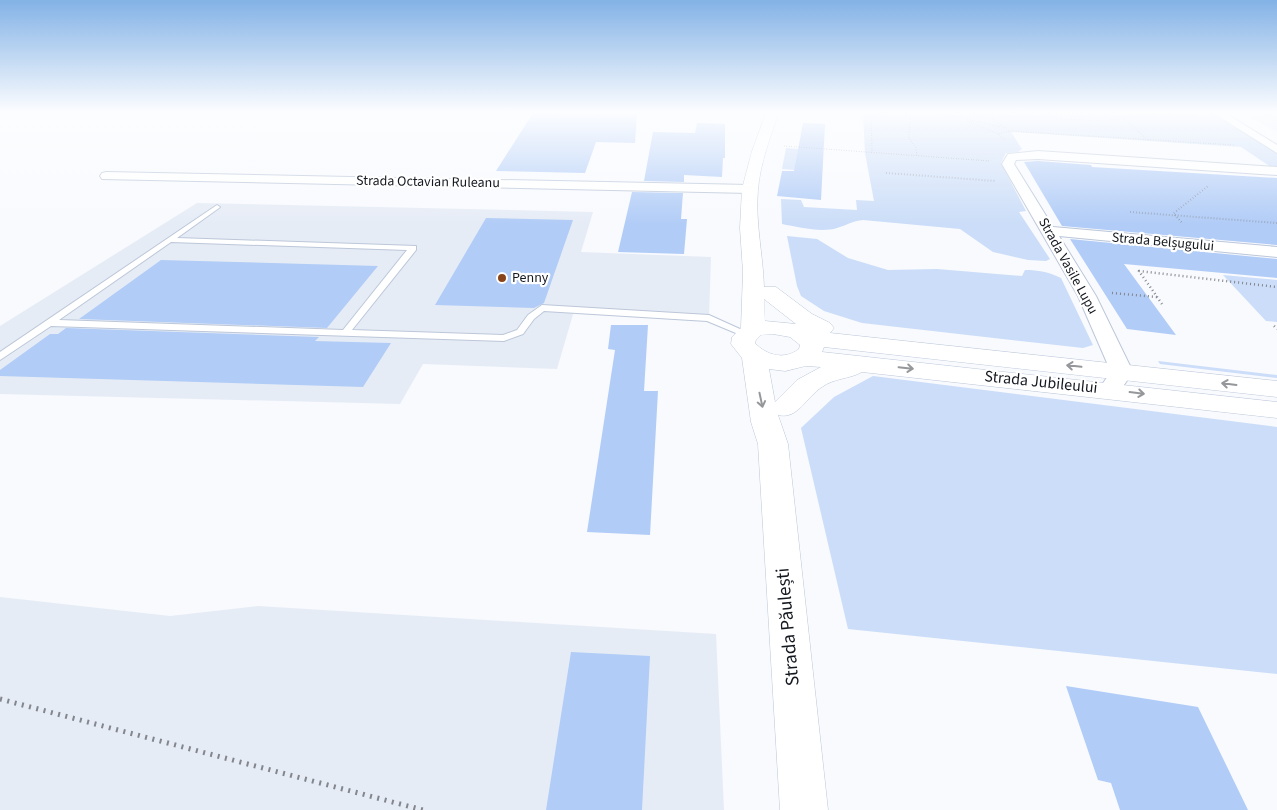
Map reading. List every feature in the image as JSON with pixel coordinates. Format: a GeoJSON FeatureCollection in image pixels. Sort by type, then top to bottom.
{"type":"FeatureCollection","features":[{"type":"Feature","properties":{"kind":"main road","name":"Strada Păulești"},"geometry":{"type":"LineString","coordinates":[[760,149],[750,189],[748,228],[753,272],[751,340],[765,422],[773,444],[804,810]]}},
{"type":"Feature","properties":{"kind":"main road"},"geometry":{"type":"LineString","coordinates":[[753,272],[803,347]]}},
{"type":"Feature","properties":{"kind":"main road"},"geometry":{"type":"LineString","coordinates":[[768,292],[818,327],[872,354]]}},
{"type":"Feature","properties":{"kind":"main road"},"geometry":{"type":"LineString","coordinates":[[778,327],[803,347],[774,362],[751,340],[778,327]]}},
{"type":"Feature","properties":{"kind":"main road","name":"Strada Păulești"},"geometry":{"type":"LineString","coordinates":[[773,444],[803,347]]}},
{"type":"Feature","properties":{"kind":"main road","name":"Strada Jubileului"},"geometry":{"type":"LineString","coordinates":[[803,347],[1115,381],[1277,389]]}},
{"type":"Feature","properties":{"kind":"main road"},"geometry":{"type":"LineString","coordinates":[[785,408],[803,386],[817,377],[872,354]]}},
{"type":"Feature","properties":{"kind":"main road","name":"Strada Jubileului"},"geometry":{"type":"LineString","coordinates":[[1115,381],[1277,410]]}},
{"type":"Feature","properties":{"kind":"street","name":"Strada Vasile Lupu"},"geometry":{"type":"LineString","coordinates":[[1115,381],[1087,296],[1008,164],[1012,157],[1026,155],[1277,171]]}},
{"type":"Feature","properties":{"kind":"street","name":"Strada Octavian Ruleanu"},"geometry":{"type":"LineString","coordinates":[[106,176],[750,189]]}},
{"type":"Feature","properties":{"kind":"street","name":"Strada Belșugului"},"geometry":{"type":"LineString","coordinates":[[1049,232],[1277,252]]}},
{"type":"Feature","properties":{"kind":"lane"},"geometry":{"type":"LineString","coordinates":[[0,357],[218,207]]}},
{"type":"Feature","properties":{"kind":"lane"},"geometry":{"type":"LineString","coordinates":[[171,240],[413,248],[345,333]]}},
{"type":"Feature","properties":{"kind":"lane"},"geometry":{"type":"LineString","coordinates":[[50,323],[504,338],[520,332],[531,317],[542,308],[709,318],[751,340]]}},
{"type":"Feature","properties":{"kind":"path"},"geometry":{"type":"LineString","coordinates":[[833,149],[990,161]]}},
{"type":"Feature","properties":{"kind":"path"},"geometry":{"type":"LineString","coordinates":[[916,149],[917,156]]}},
{"type":"Feature","properties":{"kind":"path"},"geometry":{"type":"LineString","coordinates":[[886,173],[1002,182]]}},
{"type":"Feature","properties":{"kind":"path"},"geometry":{"type":"LineString","coordinates":[[1174,214],[1208,186]]}},
{"type":"Feature","properties":{"kind":"path"},"geometry":{"type":"LineString","coordinates":[[1130,212],[1277,222]]}},
{"type":"Feature","properties":{"kind":"path"},"geometry":{"type":"LineString","coordinates":[[1162,304],[1139,271],[1277,287]]}},
{"type":"Feature","properties":{"kind":"path"},"geometry":{"type":"LineString","coordinates":[[1108,292],[1157,298]]}},
{"type":"Feature","properties":{"kind":"path"},"geometry":{"type":"LineString","coordinates":[[0,700],[423,810]]}},
{"type":"Feature","properties":{"kind":"shaded area"},"geometry":{"type":"Polygon","coordinates":[[[786,149],[799,149],[795,170],[782,169],[786,149]]]}},
{"type":"Feature","properties":{"kind":"shaded area"},"geometry":{"type":"Polygon","coordinates":[[[865,149],[1022,149],[1018,152],[1006,153],[1001,163],[1026,211],[1019,212],[1050,259],[1046,261],[1028,260],[993,252],[960,229],[863,220],[824,230],[782,224],[781,199],[801,200],[804,207],[857,210],[856,200],[874,201],[865,149]]]}},
{"type":"Feature","properties":{"kind":"shaded area"},"geometry":{"type":"Polygon","coordinates":[[[1244,149],[1277,150],[1277,168],[1271,167],[1244,149]]]}},
{"type":"Feature","properties":{"kind":"shaded area"},"geometry":{"type":"Polygon","coordinates":[[[197,203],[593,212],[581,252],[711,257],[709,318],[574,311],[557,369],[423,364],[400,404],[0,394],[0,326],[197,203]]]}},
{"type":"Feature","properties":{"kind":"shaded area"},"geometry":{"type":"Polygon","coordinates":[[[787,236],[817,239],[848,258],[888,270],[937,269],[1022,276],[1025,270],[1030,270],[1052,274],[1061,278],[1093,345],[1083,348],[862,323],[824,311],[801,296],[797,286],[787,236]]]}},
{"type":"Feature","properties":{"kind":"shaded area"},"geometry":{"type":"Polygon","coordinates":[[[1223,275],[1277,280],[1277,322],[1266,321],[1223,275]]]}},
{"type":"Feature","properties":{"kind":"shaded area"},"geometry":{"type":"Polygon","coordinates":[[[1158,361],[1277,375],[1277,378],[1160,364],[1158,361]]]}},
{"type":"Feature","properties":{"kind":"shaded area"},"geometry":{"type":"Polygon","coordinates":[[[873,376],[1277,427],[1277,674],[848,629],[801,428],[834,397],[873,376]]]}},
{"type":"Feature","properties":{"kind":"shaded area"},"geometry":{"type":"Polygon","coordinates":[[[0,597],[170,616],[258,606],[716,634],[724,810],[0,810],[0,597]]]}},
{"type":"Feature","properties":{"kind":"building"},"geometry":{"type":"Polygon","coordinates":[[[510,149],[594,149],[585,173],[496,171],[510,149]]]}},
{"type":"Feature","properties":{"kind":"building"},"geometry":{"type":"Polygon","coordinates":[[[650,149],[725,149],[722,177],[684,175],[684,182],[644,181],[650,149]]]}},
{"type":"Feature","properties":{"kind":"building"},"geometry":{"type":"Polygon","coordinates":[[[798,149],[824,149],[821,200],[777,196],[782,171],[794,171],[798,149]]]}},
{"type":"Feature","properties":{"kind":"building"},"geometry":{"type":"Polygon","coordinates":[[[1038,161],[1091,165],[1092,167],[1277,178],[1277,245],[1062,226],[1024,162],[1038,161]]]}},
{"type":"Feature","properties":{"kind":"building"},"geometry":{"type":"Polygon","coordinates":[[[632,192],[683,193],[681,219],[687,219],[684,254],[618,252],[632,192]]]}},
{"type":"Feature","properties":{"kind":"building","name":"Penny"},"geometry":{"type":"Polygon","coordinates":[[[486,218],[573,220],[544,303],[534,308],[435,305],[486,218]]]}},
{"type":"Feature","properties":{"kind":"building"},"geometry":{"type":"Polygon","coordinates":[[[1070,239],[1277,259],[1277,278],[1124,264],[1176,335],[1127,329],[1070,239]]]}},
{"type":"Feature","properties":{"kind":"building"},"geometry":{"type":"Polygon","coordinates":[[[161,260],[378,266],[327,328],[79,319],[161,260]]]}},
{"type":"Feature","properties":{"kind":"building"},"geometry":{"type":"Polygon","coordinates":[[[611,325],[648,325],[644,391],[658,391],[650,535],[587,532],[615,350],[608,349],[611,325]]]}},
{"type":"Feature","properties":{"kind":"building"},"geometry":{"type":"Polygon","coordinates":[[[66,328],[319,337],[315,341],[391,343],[363,387],[0,376],[0,370],[50,334],[58,334],[66,328]]]}},
{"type":"Feature","properties":{"kind":"building"},"geometry":{"type":"Polygon","coordinates":[[[571,652],[650,656],[642,810],[546,810],[571,652]]]}},
{"type":"Feature","properties":{"kind":"building"},"geometry":{"type":"Polygon","coordinates":[[[1066,686],[1198,707],[1248,810],[1120,810],[1111,783],[1098,780],[1066,686]]]}},
{"type":"Feature","properties":{"kind":"place","name":"Penny"},"geometry":{"type":"Point","coordinates":[502,278]}}]}
